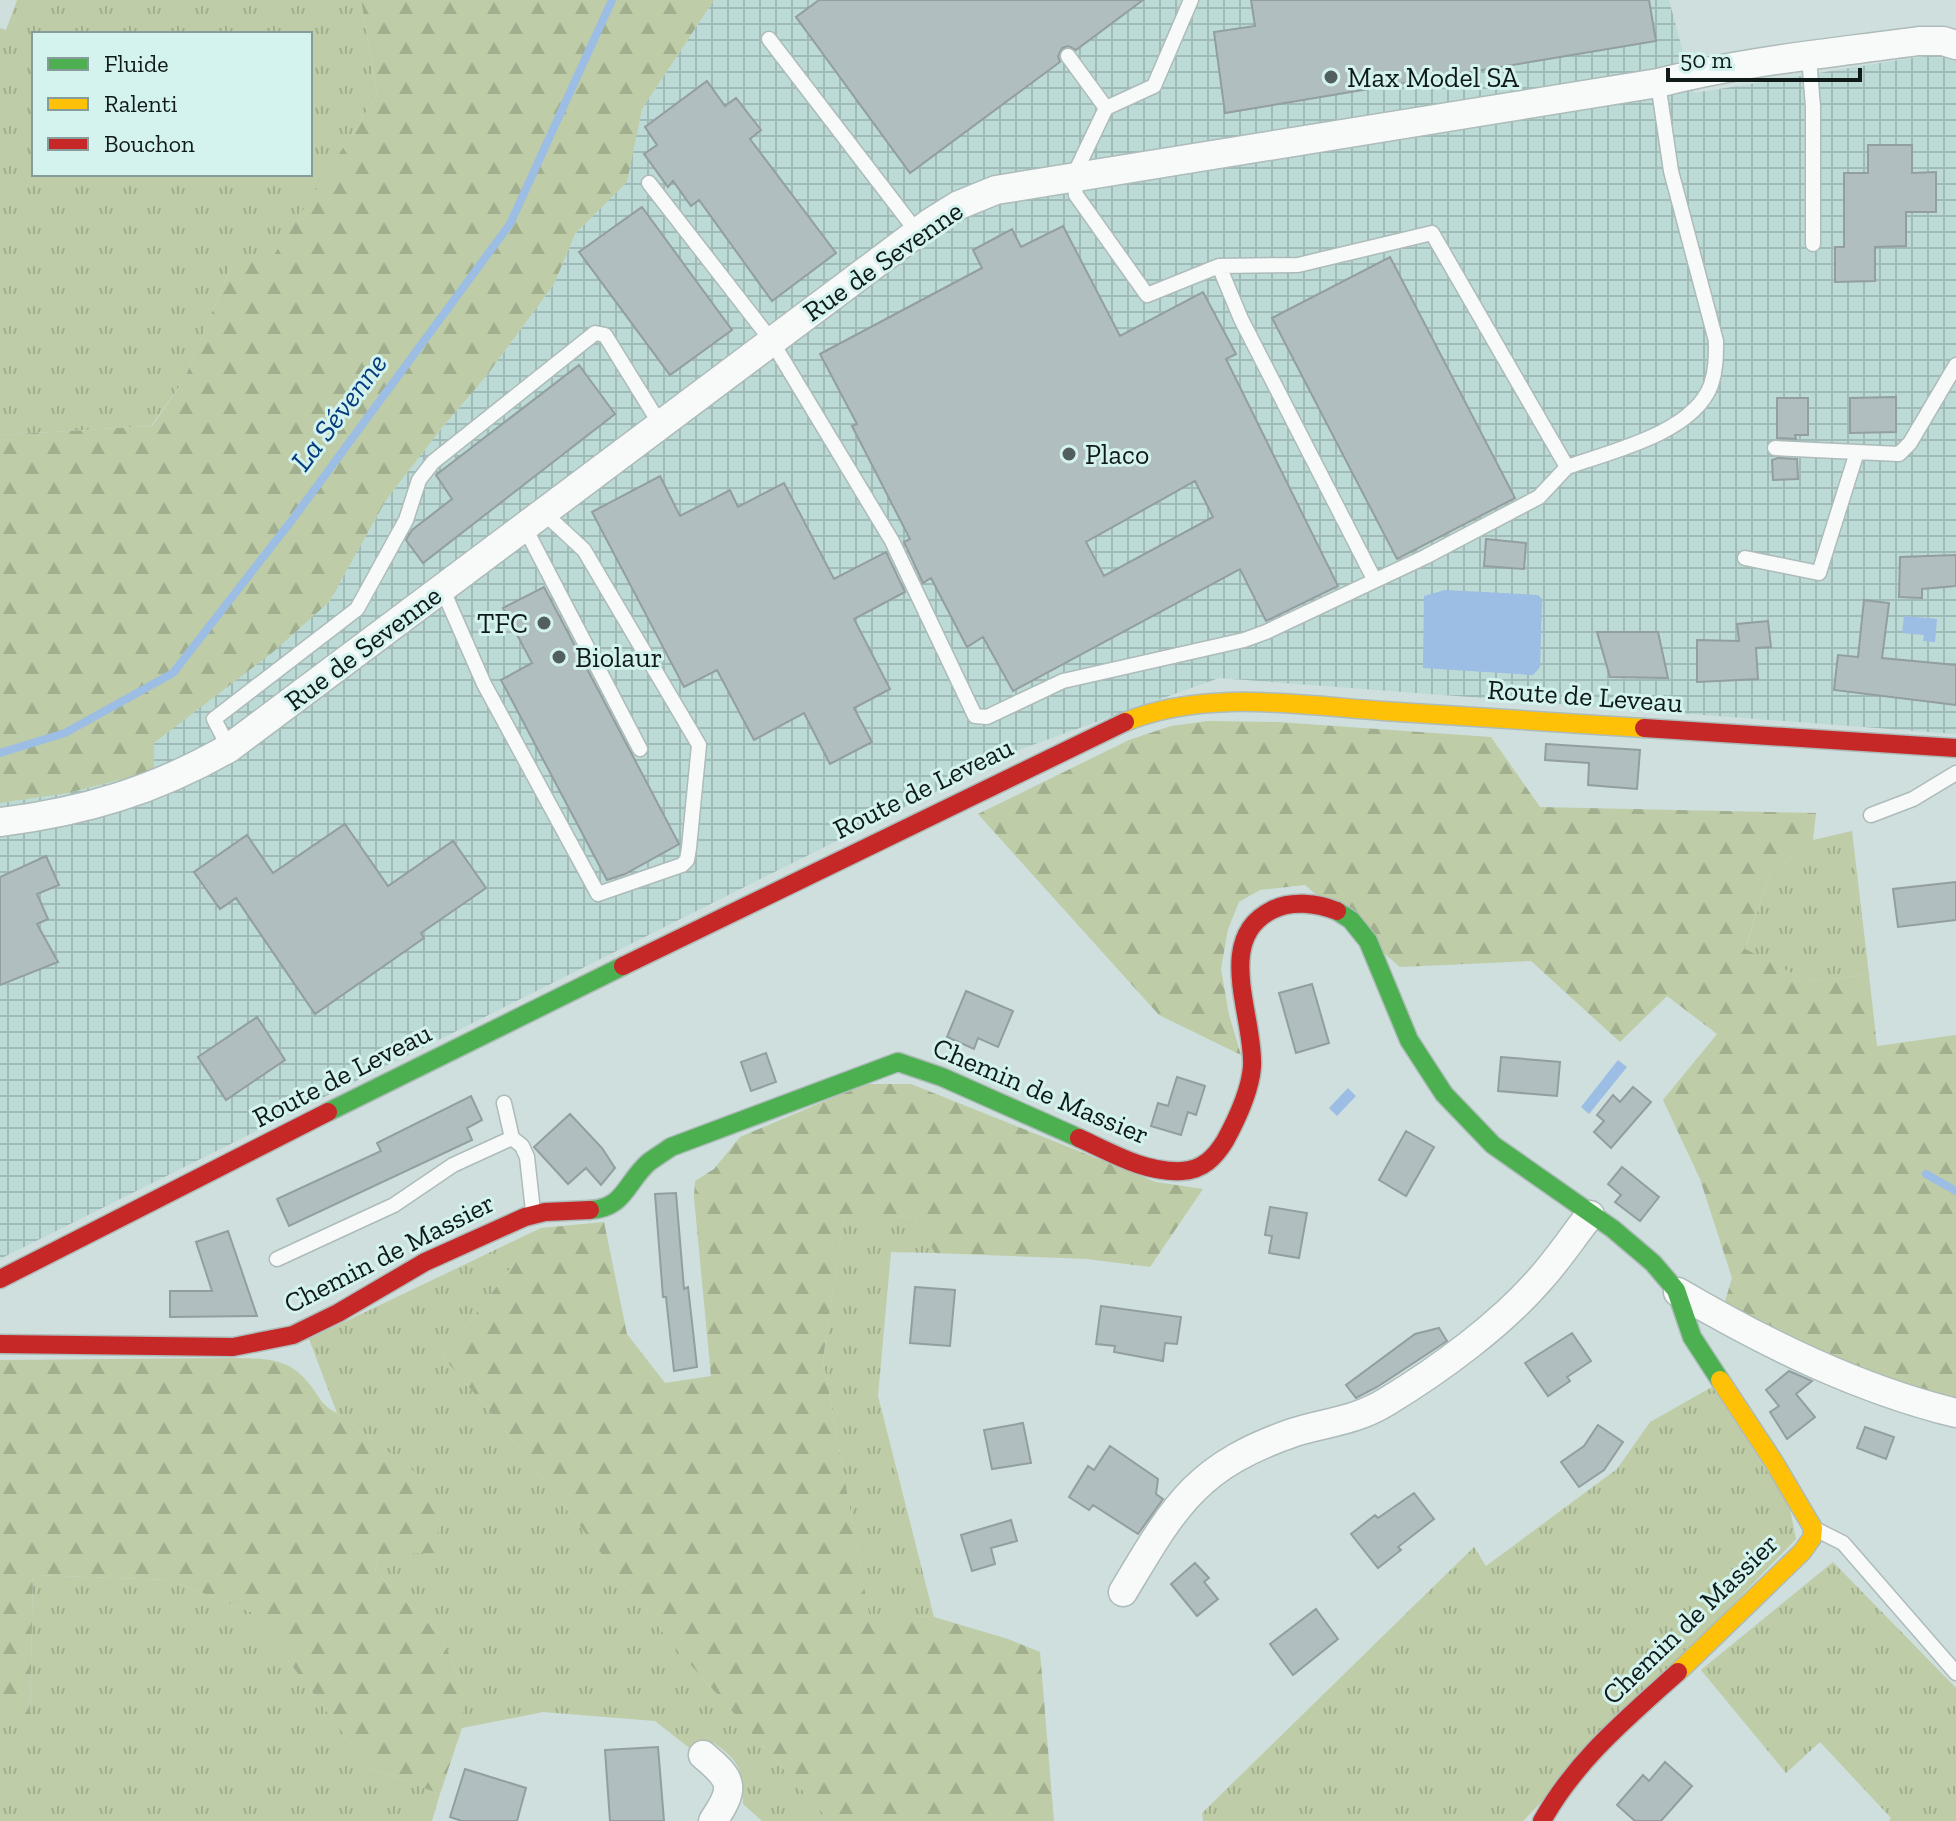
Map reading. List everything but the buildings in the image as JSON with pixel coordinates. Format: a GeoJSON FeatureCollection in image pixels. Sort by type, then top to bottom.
{"type":"FeatureCollection","features":[{"type":"Feature","properties":{"kind":"street","name":"Rue de Sevenne"},"geometry":{"type":"LineString","coordinates":[[0,822],[80,810],[116,800],[184,773],[229,748],[917,232],[959,205],[996,190],[1658,83],[1692,74],[1919,41],[1943,41],[1956,45]]}},
{"type":"Feature","properties":{"kind":"street","name":"Route de Leveau"},"geometry":{"type":"LineString","coordinates":[[0,1279],[388,1082],[1026,768],[1128,720],[1166,709],[1210,703],[1267,703],[1956,748]]}},
{"type":"Feature","properties":{"kind":"street","name":"Chemin de Massier"},"geometry":{"type":"LineString","coordinates":[[0,1344],[233,1347],[293,1335],[338,1313],[425,1262],[534,1215],[604,1209],[615,1204],[648,1163],[671,1147],[695,1136],[898,1062],[923,1069],[1155,1169],[1195,1170],[1208,1163],[1220,1149],[1249,1084],[1251,1044],[1239,973],[1248,928],[1257,916],[1276,907],[1297,904],[1323,906],[1339,911],[1353,921],[1377,958],[1398,1017],[1416,1051],[1452,1104],[1493,1144],[1636,1247],[1678,1292],[1692,1337],[1764,1446],[1813,1528],[1812,1538],[1802,1552],[1717,1636],[1590,1752],[1555,1794],[1542,1821]]}},
{"type":"Feature","properties":{"kind":"street"},"geometry":{"type":"LineString","coordinates":[[1123,1592],[1163,1525],[1204,1478],[1244,1452],[1298,1431],[1356,1417],[1385,1403],[1490,1329],[1542,1278],[1590,1215]]}},
{"type":"Feature","properties":{"kind":"street"},"geometry":{"type":"LineString","coordinates":[[1678,1292],[1727,1321],[1829,1370],[1956,1413]]}},
{"type":"Feature","properties":{"kind":"street"},"geometry":{"type":"LineString","coordinates":[[703,1755],[726,1774],[729,1789],[713,1821]]}},
{"type":"Feature","properties":{"kind":"lane"},"geometry":{"type":"LineString","coordinates":[[1191,0],[1154,86],[1106,108],[1073,177],[1076,195],[1147,295],[1219,266],[1298,265],[1432,233],[1567,467]]}},
{"type":"Feature","properties":{"kind":"lane"},"geometry":{"type":"LineString","coordinates":[[769,39],[917,232]]}},
{"type":"Feature","properties":{"kind":"lane"},"geometry":{"type":"LineString","coordinates":[[1068,56],[1106,108]]}},
{"type":"Feature","properties":{"kind":"lane"},"geometry":{"type":"LineString","coordinates":[[1809,57],[1813,107],[1813,244]]}},
{"type":"Feature","properties":{"kind":"lane"},"geometry":{"type":"LineString","coordinates":[[649,183],[771,340],[892,541],[975,716],[987,717],[1063,681],[1244,640],[1266,632],[1425,557],[1539,497],[1567,467],[1674,427],[1697,407],[1710,388],[1716,368],[1716,341],[1671,171],[1658,83]]}},
{"type":"Feature","properties":{"kind":"lane"},"geometry":{"type":"LineString","coordinates":[[1219,266],[1241,319],[1374,579]]}},
{"type":"Feature","properties":{"kind":"lane"},"geometry":{"type":"LineString","coordinates":[[229,748],[214,719],[357,609],[406,520],[419,480],[433,462],[595,333],[605,335],[660,424]]}},
{"type":"Feature","properties":{"kind":"lane"},"geometry":{"type":"LineString","coordinates":[[1775,448],[1899,454],[1910,443],[1956,365]]}},
{"type":"Feature","properties":{"kind":"lane"},"geometry":{"type":"LineString","coordinates":[[1745,558],[1819,573],[1857,452]]}},
{"type":"Feature","properties":{"kind":"lane"},"geometry":{"type":"LineString","coordinates":[[442,588],[484,684],[598,894],[682,865],[687,860],[689,848],[699,745],[584,550],[533,519]]}},
{"type":"Feature","properties":{"kind":"lane"},"geometry":{"type":"LineString","coordinates":[[533,519],[640,749]]}},
{"type":"Feature","properties":{"kind":"lane"},"geometry":{"type":"LineString","coordinates":[[1871,815],[1913,799],[1956,773]]}},
{"type":"Feature","properties":{"kind":"lane"},"geometry":{"type":"LineString","coordinates":[[504,1103],[512,1138],[522,1146],[527,1157],[534,1215]]}},
{"type":"Feature","properties":{"kind":"lane"},"geometry":{"type":"LineString","coordinates":[[277,1259],[394,1205],[453,1165],[512,1138]]}},
{"type":"Feature","properties":{"kind":"lane"},"geometry":{"type":"LineString","coordinates":[[1813,1528],[1843,1543],[1956,1673]]}},
{"type":"Feature","properties":{"kind":"shaded area"},"geometry":{"type":"Polygon","coordinates":[[[714,0],[1669,0],[1694,93],[1956,51],[1956,734],[1219,678],[1021,749],[0,1259],[0,803],[68,793],[154,771],[154,743],[329,602],[386,500],[487,375],[554,284],[575,234],[626,182],[642,109],[714,0]]]}},
{"type":"Feature","properties":{"kind":"green space"},"geometry":{"type":"Polygon","coordinates":[[[17,0],[361,0],[377,95],[270,262],[233,262],[184,380],[151,426],[0,435],[0,28],[6,30],[17,0]]]}},
{"type":"Feature","properties":{"kind":"green space"},"geometry":{"type":"Polygon","coordinates":[[[361,0],[714,0],[642,109],[627,182],[575,234],[554,284],[487,375],[386,500],[329,602],[273,652],[154,743],[154,771],[68,793],[0,803],[0,435],[152,426],[184,380],[233,262],[270,261],[377,95],[361,0]]]}},
{"type":"Feature","properties":{"kind":"green space"},"geometry":{"type":"Polygon","coordinates":[[[1208,721],[1278,722],[1491,737],[1540,807],[1816,813],[1813,840],[1769,874],[1745,949],[1807,981],[1869,975],[1877,1046],[1956,1035],[1956,1399],[1875,1376],[1723,1308],[1732,1278],[1700,1179],[1663,1100],[1717,1034],[1667,996],[1620,1042],[1531,961],[1400,967],[1305,885],[1260,890],[1239,902],[1228,929],[1221,969],[1229,1015],[1241,1055],[1159,1015],[978,814],[1129,740],[1171,726],[1208,721]]]}},
{"type":"Feature","properties":{"kind":"green space"},"geometry":{"type":"Polygon","coordinates":[[[1852,831],[1869,975],[1807,981],[1745,950],[1769,874],[1813,840],[1852,831]]]}},
{"type":"Feature","properties":{"kind":"green space"},"geometry":{"type":"Polygon","coordinates":[[[865,1084],[911,1084],[1156,1182],[1203,1189],[1150,1267],[1087,1259],[935,1253],[914,1217],[844,1215],[823,1359],[869,1614],[934,1617],[1040,1652],[1054,1821],[830,1821],[673,1645],[491,1413],[443,1357],[541,1228],[604,1222],[627,1334],[665,1383],[711,1376],[695,1181],[714,1169],[740,1137],[865,1084]]]}},
{"type":"Feature","properties":{"kind":"green space"},"geometry":{"type":"Polygon","coordinates":[[[844,1214],[914,1217],[935,1253],[891,1252],[878,1396],[934,1617],[869,1615],[823,1359],[844,1214]]]}},
{"type":"Feature","properties":{"kind":"green space"},"geometry":{"type":"Polygon","coordinates":[[[541,1228],[443,1357],[491,1413],[673,1645],[830,1821],[762,1821],[743,1804],[741,1776],[730,1756],[714,1743],[692,1750],[655,1721],[543,1712],[462,1728],[462,1685],[442,1637],[375,1571],[380,1554],[433,1486],[337,1413],[309,1339],[541,1228]]]}},
{"type":"Feature","properties":{"kind":"green space"},"geometry":{"type":"Polygon","coordinates":[[[0,1360],[268,1360],[294,1370],[328,1408],[433,1486],[437,1553],[380,1554],[375,1571],[442,1637],[462,1685],[462,1728],[440,1794],[370,1768],[251,1612],[170,1580],[33,1575],[30,1716],[0,1717],[0,1360]]]}},
{"type":"Feature","properties":{"kind":"green space"},"geometry":{"type":"Polygon","coordinates":[[[1712,1387],[1789,1504],[1796,1539],[1523,1821],[1203,1821],[1202,1813],[1474,1547],[1486,1566],[1617,1469],[1650,1422],[1712,1387]]]}},
{"type":"Feature","properties":{"kind":"green space"},"geometry":{"type":"Polygon","coordinates":[[[1833,1562],[1956,1688],[1956,1821],[1889,1821],[1891,1818],[1820,1742],[1786,1773],[1701,1670],[1833,1562]]]}},
{"type":"Feature","properties":{"kind":"green space"},"geometry":{"type":"Polygon","coordinates":[[[33,1575],[170,1580],[251,1612],[370,1768],[440,1794],[432,1821],[0,1821],[0,1717],[30,1715],[33,1575]]]}},
{"type":"Feature","properties":{"kind":"water"},"geometry":{"type":"Polygon","coordinates":[[[1445,590],[1538,595],[1542,599],[1540,667],[1533,675],[1423,668],[1424,596],[1445,590]]]}},
{"type":"Feature","properties":{"kind":"water"},"geometry":{"type":"Polygon","coordinates":[[[1904,616],[1937,619],[1935,642],[1923,641],[1924,635],[1902,633],[1904,616]]]}},
{"type":"Feature","properties":{"kind":"water"},"geometry":{"type":"Polygon","coordinates":[[[1618,1060],[1627,1067],[1589,1114],[1581,1107],[1618,1060]]]}},
{"type":"Feature","properties":{"kind":"water"},"geometry":{"type":"Polygon","coordinates":[[[1348,1088],[1356,1096],[1337,1116],[1329,1108],[1348,1088]]]}},
{"type":"Feature","properties":{"kind":"waterway","name":"La Sévenne"},"geometry":{"type":"LineString","coordinates":[[0,753],[65,733],[173,673],[292,520],[510,224],[612,0]]}},
{"type":"Feature","properties":{"kind":"waterway"},"geometry":{"type":"LineString","coordinates":[[1926,1174],[1956,1191]]}},
{"type":"Feature","properties":{"kind":"traffic: fast"},"geometry":{"type":"LineString","coordinates":[[1337,911],[1351,920],[1368,941],[1409,1040],[1444,1094],[1493,1145],[1613,1229],[1653,1263],[1676,1290],[1692,1337],[1720,1380]]}},
{"type":"Feature","properties":{"kind":"traffic: fast"},"geometry":{"type":"LineString","coordinates":[[328,1112],[623,966]]}},
{"type":"Feature","properties":{"kind":"traffic: fast"},"geometry":{"type":"LineString","coordinates":[[590,1210],[602,1208],[618,1199],[649,1162],[671,1147],[898,1062],[942,1077],[1079,1138]]}},
{"type":"Feature","properties":{"kind":"traffic: slow"},"geometry":{"type":"LineString","coordinates":[[1125,722],[1187,706],[1252,702],[1644,728]]}},
{"type":"Feature","properties":{"kind":"traffic: slow"},"geometry":{"type":"LineString","coordinates":[[1678,1672],[1802,1552],[1812,1538],[1813,1528],[1720,1380]]}},
{"type":"Feature","properties":{"kind":"traffic: jam"},"geometry":{"type":"LineString","coordinates":[[623,966],[1125,722]]}},
{"type":"Feature","properties":{"kind":"traffic: jam"},"geometry":{"type":"LineString","coordinates":[[1644,728],[1956,748]]}},
{"type":"Feature","properties":{"kind":"traffic: jam"},"geometry":{"type":"LineString","coordinates":[[1079,1138],[1129,1161],[1155,1169],[1182,1171],[1208,1162],[1230,1133],[1251,1076],[1251,1047],[1241,981],[1244,940],[1254,923],[1279,907],[1304,904],[1337,911]]}},
{"type":"Feature","properties":{"kind":"traffic: jam"},"geometry":{"type":"LineString","coordinates":[[0,1279],[328,1112]]}},
{"type":"Feature","properties":{"kind":"traffic: jam"},"geometry":{"type":"LineString","coordinates":[[0,1344],[233,1347],[293,1335],[338,1313],[425,1262],[525,1217],[545,1212],[590,1210]]}},
{"type":"Feature","properties":{"kind":"traffic: jam"},"geometry":{"type":"LineString","coordinates":[[1542,1821],[1570,1778],[1587,1759],[1678,1672]]}},
{"type":"Feature","properties":{"kind":"place","name":"Max Model SA"},"geometry":{"type":"Point","coordinates":[1331,77]}},
{"type":"Feature","properties":{"kind":"place","name":"Placo"},"geometry":{"type":"Point","coordinates":[1069,454]}},
{"type":"Feature","properties":{"kind":"place","name":"TFC"},"geometry":{"type":"Point","coordinates":[544,623]}},
{"type":"Feature","properties":{"kind":"place","name":"Biolaur"},"geometry":{"type":"Point","coordinates":[559,657]}}]}
